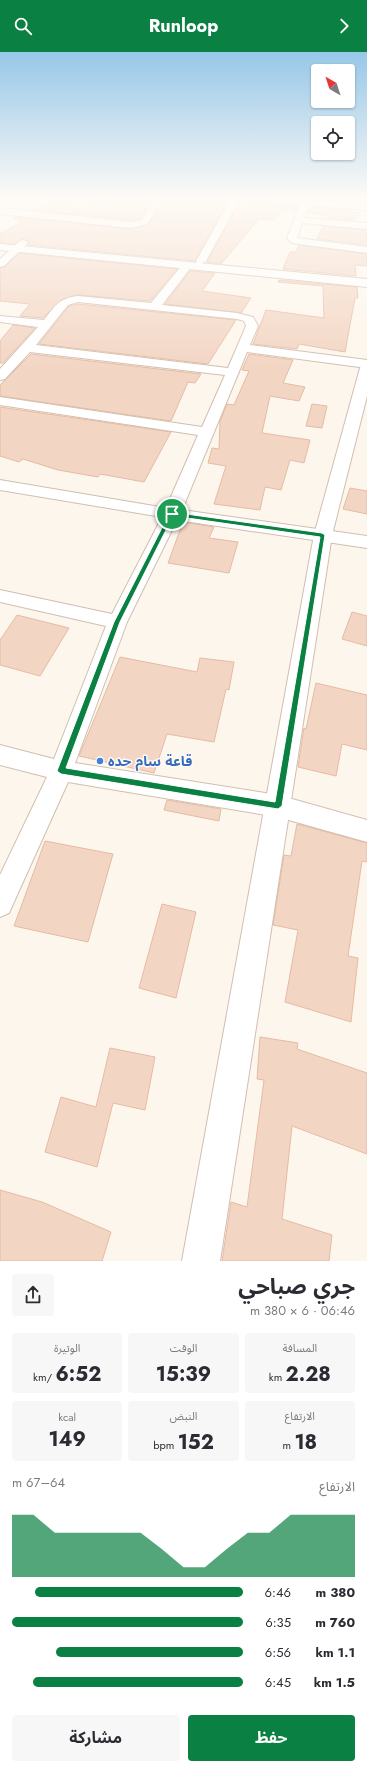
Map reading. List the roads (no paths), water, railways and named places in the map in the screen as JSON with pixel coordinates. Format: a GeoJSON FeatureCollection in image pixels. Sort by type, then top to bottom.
{"type":"FeatureCollection","features":[{"type":"Feature","properties":{"kind":"street"},"geometry":{"type":"LineString","coordinates":[[0,264],[9,255]]}},
{"type":"Feature","properties":{"kind":"street"},"geometry":{"type":"LineString","coordinates":[[98,255],[187,266],[367,283]]}},
{"type":"Feature","properties":{"kind":"street"},"geometry":{"type":"LineString","coordinates":[[133,255],[367,275]]}},
{"type":"Feature","properties":{"kind":"street"},"geometry":{"type":"LineString","coordinates":[[154,307],[187,266],[201,261],[204,255]]}},
{"type":"Feature","properties":{"kind":"street"},"geometry":{"type":"LineString","coordinates":[[0,376],[27,348],[64,303],[70,300],[78,299],[237,316],[249,319],[252,326],[233,372],[205,432],[172,514],[117,622],[61,771],[0,904]]}},
{"type":"Feature","properties":{"kind":"street"},"geometry":{"type":"LineString","coordinates":[[0,320],[47,324]]}},
{"type":"Feature","properties":{"kind":"street"},"geometry":{"type":"LineString","coordinates":[[27,348],[233,372]]}},
{"type":"Feature","properties":{"kind":"street"},"geometry":{"type":"LineString","coordinates":[[243,348],[367,364]]}},
{"type":"Feature","properties":{"kind":"street"},"geometry":{"type":"LineString","coordinates":[[201,1261],[322,535],[367,368]]}},
{"type":"Feature","properties":{"kind":"street"},"geometry":{"type":"LineString","coordinates":[[0,401],[205,432]]}},
{"type":"Feature","properties":{"kind":"street"},"geometry":{"type":"LineString","coordinates":[[0,485],[172,514],[367,542]]}},
{"type":"Feature","properties":{"kind":"street"},"geometry":{"type":"LineString","coordinates":[[0,596],[117,622]]}},
{"type":"Feature","properties":{"kind":"street"},"geometry":{"type":"LineString","coordinates":[[0,755],[61,771],[278,806],[367,831]]}},
{"type":"Feature","properties":{"kind":"place","name":"قاعة سام حده"},"geometry":{"type":"Point","coordinates":[100,761]}}]}
